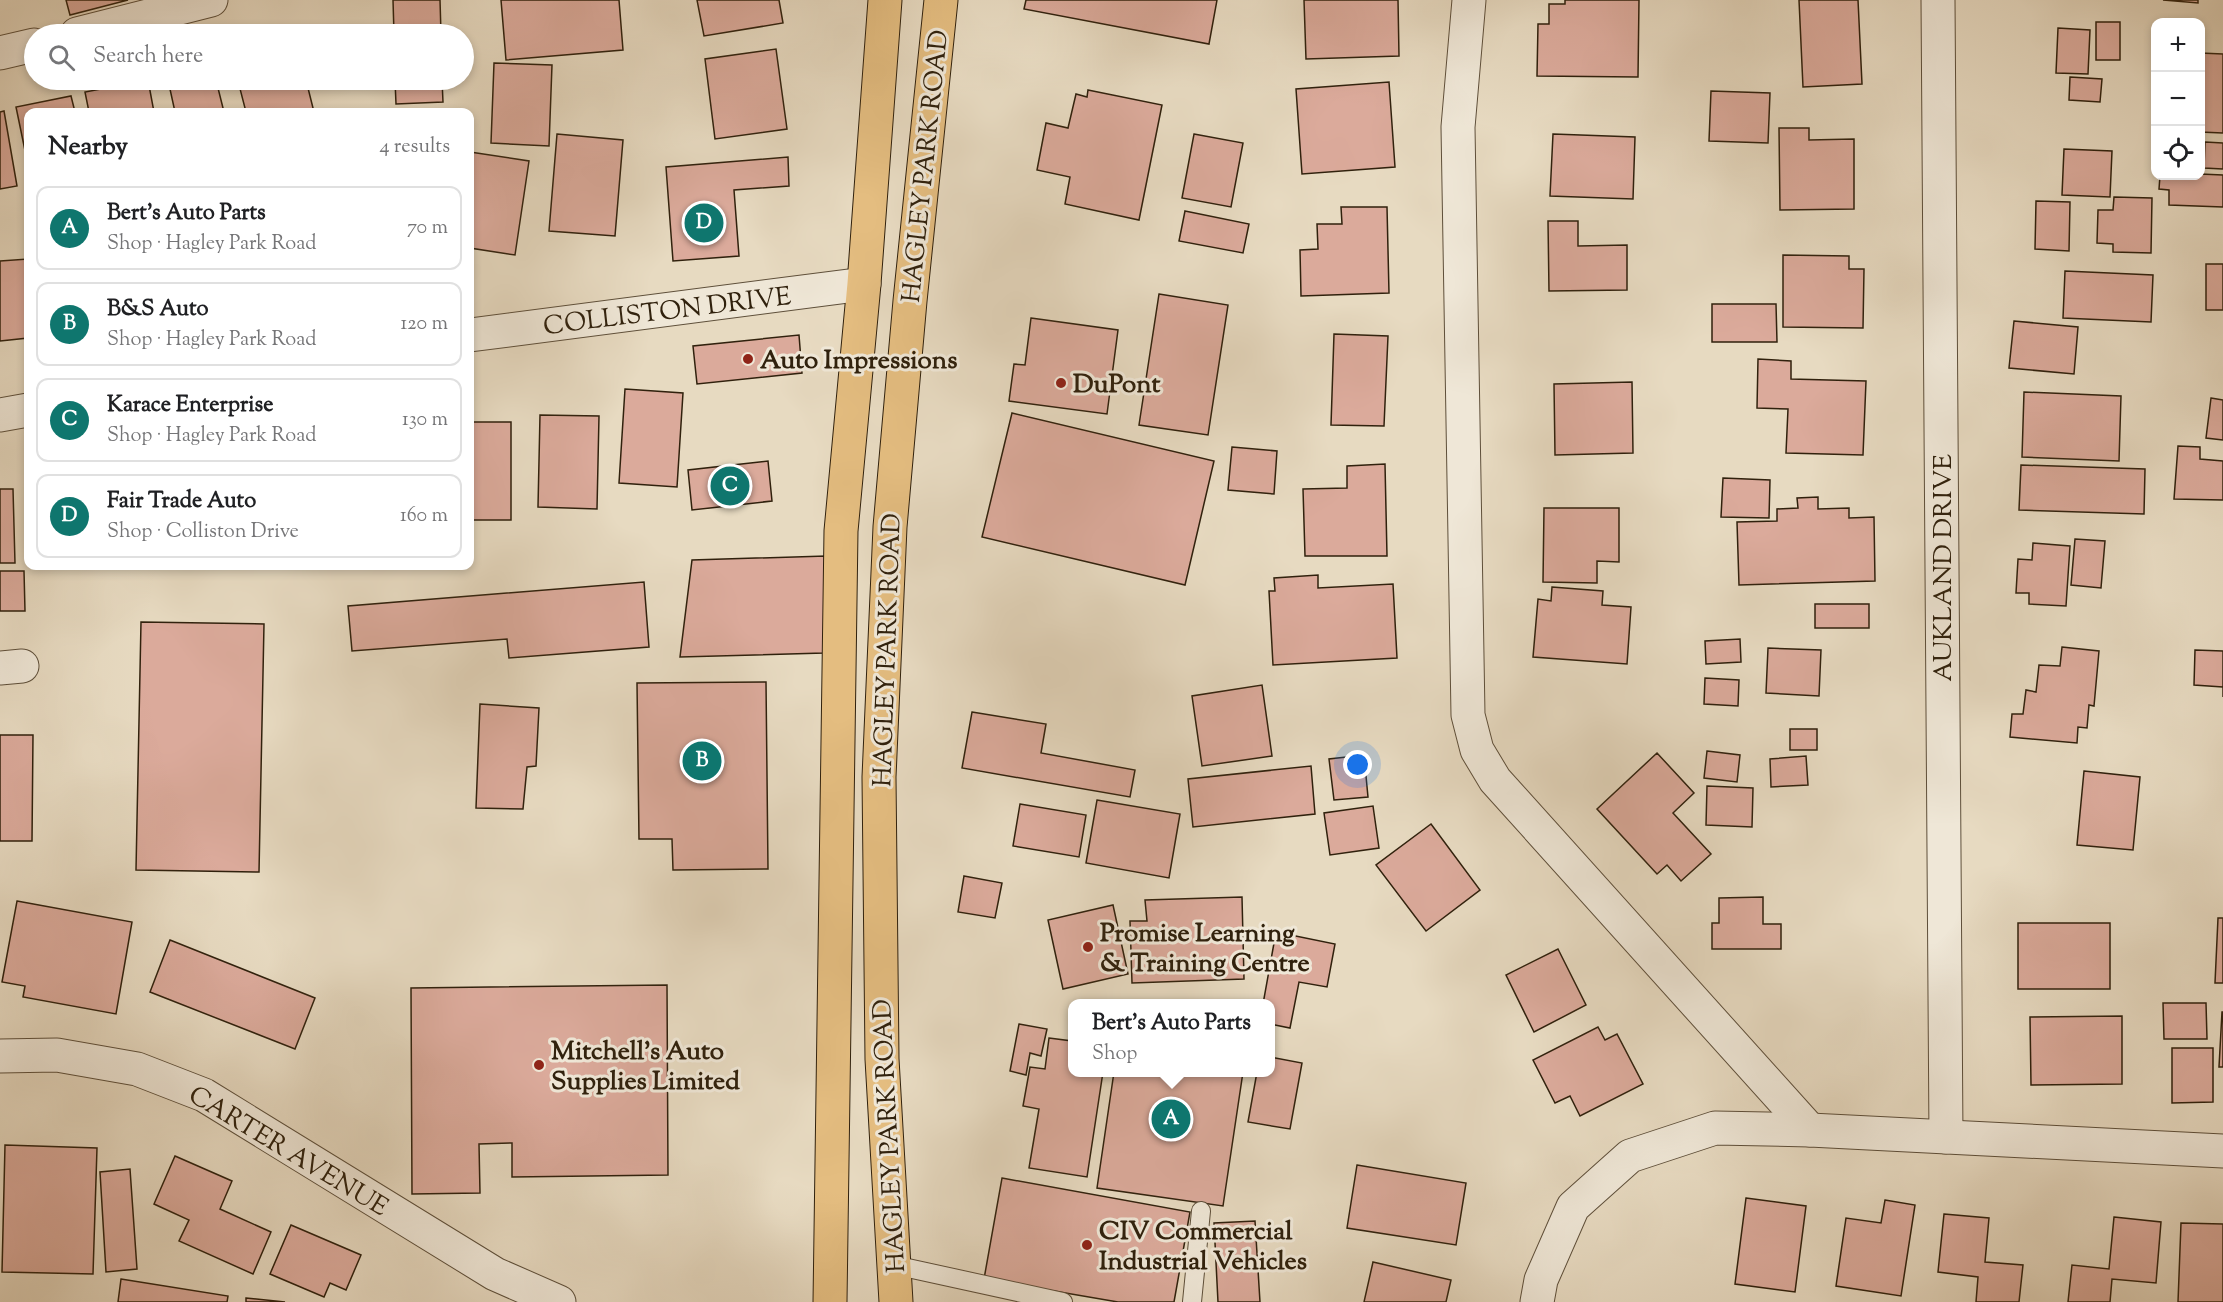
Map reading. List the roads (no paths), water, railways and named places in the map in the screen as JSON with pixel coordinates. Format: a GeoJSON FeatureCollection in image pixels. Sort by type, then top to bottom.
{"type":"FeatureCollection","features":[{"type":"Feature","properties":{"kind":"main road","name":"HAGLEY PARK ROAD"},"geometry":{"type":"LineString","coordinates":[[830,1302],[841,531],[864,285],[885,0]]}},
{"type":"Feature","properties":{"kind":"main road","name":"HAGLEY PARK ROAD"},"geometry":{"type":"LineString","coordinates":[[896,1302],[882,1059],[879,777],[890,527],[910,301],[941,0]]}},
{"type":"Feature","properties":{"kind":"street"},"geometry":{"type":"LineString","coordinates":[[116,24],[211,0]]}},
{"type":"Feature","properties":{"kind":"street"},"geometry":{"type":"LineString","coordinates":[[1468,0],[1458,127],[1468,715],[1477,750],[1495,780],[1810,1130]]}},
{"type":"Feature","properties":{"kind":"street","name":"AUKLAND DRIVE"},"geometry":{"type":"LineString","coordinates":[[1938,0],[1946,1137]]}},
{"type":"Feature","properties":{"kind":"street"},"geometry":{"type":"LineString","coordinates":[[0,53],[24,47]]}},
{"type":"Feature","properties":{"kind":"street","name":"COLLISTON DRIVE"},"geometry":{"type":"LineString","coordinates":[[474,334],[864,285]]}},
{"type":"Feature","properties":{"kind":"street"},"geometry":{"type":"LineString","coordinates":[[0,415],[24,411]]}},
{"type":"Feature","properties":{"kind":"street","name":"CARTER AVENUE"},"geometry":{"type":"LineString","coordinates":[[0,1056],[57,1055],[136,1069],[204,1095],[495,1274],[559,1302]]}},
{"type":"Feature","properties":{"kind":"street"},"geometry":{"type":"LineString","coordinates":[[1537,1302],[1541,1280],[1573,1208],[1630,1156],[1715,1128],[1810,1130],[2223,1151]]}},
{"type":"Feature","properties":{"kind":"lane"},"geometry":{"type":"LineString","coordinates":[[1192,1302],[1201,1211]]}},
{"type":"Feature","properties":{"kind":"lane"},"geometry":{"type":"LineString","coordinates":[[894,1265],[1063,1302]]}},
{"type":"Feature","properties":{"kind":"place","name":"Fair Trade Auto"},"geometry":{"type":"Point","coordinates":[704,223]}},
{"type":"Feature","properties":{"kind":"place","name":"Auto Impressions"},"geometry":{"type":"Point","coordinates":[748,359]}},
{"type":"Feature","properties":{"kind":"place","name":"DuPont"},"geometry":{"type":"Point","coordinates":[1061,383]}},
{"type":"Feature","properties":{"kind":"place","name":"Karace Enterprise"},"geometry":{"type":"Point","coordinates":[730,486]}},
{"type":"Feature","properties":{"kind":"place","name":"B&S Auto"},"geometry":{"type":"Point","coordinates":[702,761]}},
{"type":"Feature","properties":{"kind":"place","name":"Promise Learning & Training Centre"},"geometry":{"type":"Point","coordinates":[1088,947]}},
{"type":"Feature","properties":{"kind":"place","name":"Mitchell's Auto Supplies Limited"},"geometry":{"type":"Point","coordinates":[539,1065]}},
{"type":"Feature","properties":{"kind":"place","name":"Bert's Auto Parts"},"geometry":{"type":"Point","coordinates":[1171,1119]}},
{"type":"Feature","properties":{"kind":"place","name":"CIV Commercial Industrial Vehicles"},"geometry":{"type":"Point","coordinates":[1087,1245]}}]}
